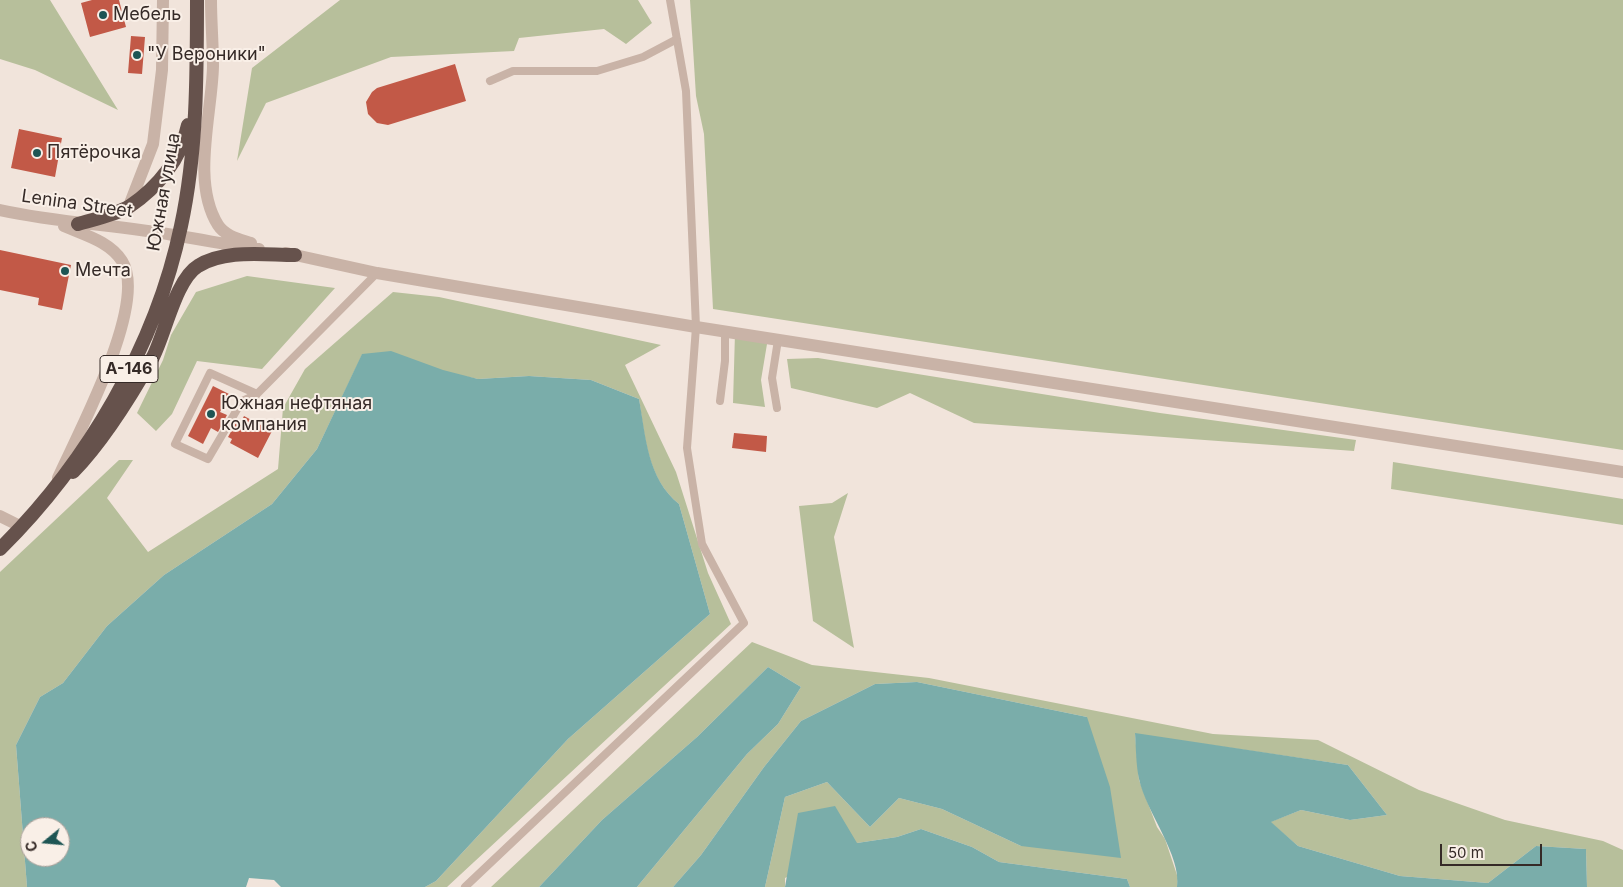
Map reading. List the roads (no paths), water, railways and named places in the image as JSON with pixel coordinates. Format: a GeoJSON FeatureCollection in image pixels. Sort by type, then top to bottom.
{"type":"FeatureCollection","features":[{"type":"Feature","properties":{"kind":"highway","name":"Южная улица"},"geometry":{"type":"LineString","coordinates":[[0,549],[26,522],[53,489],[97,428],[156,314],[179,236],[191,167],[197,0]]}},
{"type":"Feature","properties":{"kind":"highway"},"geometry":{"type":"LineString","coordinates":[[78,224],[107,216],[129,206],[157,184],[174,161],[186,138],[194,98]]}},
{"type":"Feature","properties":{"kind":"highway"},"geometry":{"type":"LineString","coordinates":[[26,522],[93,452],[154,355],[181,287],[196,267],[211,259],[227,255],[295,255]]}},
{"type":"Feature","properties":{"kind":"street"},"geometry":{"type":"LineString","coordinates":[[129,206],[153,144],[162,70],[164,0]]}},
{"type":"Feature","properties":{"kind":"street"},"geometry":{"type":"LineString","coordinates":[[211,0],[213,66],[206,159],[207,200],[218,225],[224,233],[277,252],[377,273],[725,332],[1623,472]]}},
{"type":"Feature","properties":{"kind":"street","name":"Lenina Street"},"geometry":{"type":"LineString","coordinates":[[0,210],[50,220],[179,236],[277,252]]}},
{"type":"Feature","properties":{"kind":"street"},"geometry":{"type":"LineString","coordinates":[[50,220],[104,243],[122,261],[126,275],[127,303],[119,340],[53,489]]}},
{"type":"Feature","properties":{"kind":"street"},"geometry":{"type":"LineString","coordinates":[[0,516],[26,522]]}},
{"type":"Feature","properties":{"kind":"lane"},"geometry":{"type":"LineString","coordinates":[[465,887],[744,623],[702,544],[686,448],[696,327],[686,91],[670,0]]}},
{"type":"Feature","properties":{"kind":"lane"},"geometry":{"type":"LineString","coordinates":[[490,81],[513,71],[597,71],[644,56],[677,38]]}},
{"type":"Feature","properties":{"kind":"lane"},"geometry":{"type":"LineString","coordinates":[[257,394],[210,373],[175,444],[208,459],[242,401],[257,394],[377,273]]}},
{"type":"Feature","properties":{"kind":"lane"},"geometry":{"type":"LineString","coordinates":[[720,401],[725,361],[725,332]]}},
{"type":"Feature","properties":{"kind":"lane"},"geometry":{"type":"LineString","coordinates":[[777,408],[772,378],[778,340]]}},
{"type":"Feature","properties":{"kind":"water"},"geometry":{"type":"Polygon","coordinates":[[[391,351],[443,370],[478,379],[529,376],[591,380],[639,399],[646,442],[654,469],[668,494],[679,504],[710,614],[568,739],[436,881],[425,887],[281,887],[274,880],[249,878],[246,887],[27,887],[25,867],[70,867],[70,817],[22,817],[16,745],[40,697],[63,683],[107,626],[164,575],[272,504],[317,449],[362,354],[391,351]]]}},
{"type":"Feature","properties":{"kind":"water"},"geometry":{"type":"Polygon","coordinates":[[[768,667],[801,687],[778,724],[747,754],[637,887],[539,887],[602,820],[697,737],[768,667]]]}},
{"type":"Feature","properties":{"kind":"water"},"geometry":{"type":"Polygon","coordinates":[[[917,682],[1087,717],[1110,787],[1121,858],[1021,846],[942,809],[899,798],[870,827],[827,782],[785,797],[765,887],[673,887],[701,855],[764,767],[801,721],[875,684],[917,682]]]}},
{"type":"Feature","properties":{"kind":"water"},"geometry":{"type":"Polygon","coordinates":[[[1135,733],[1348,765],[1387,815],[1350,820],[1301,810],[1271,822],[1298,846],[1400,876],[1488,883],[1536,846],[1586,849],[1587,887],[1177,887],[1174,862],[1139,779],[1135,733]]]}},
{"type":"Feature","properties":{"kind":"water"},"geometry":{"type":"Polygon","coordinates":[[[835,806],[857,843],[897,837],[921,829],[972,847],[999,862],[1127,879],[1130,887],[785,887],[798,813],[835,806]]]}},
{"type":"Feature","properties":{"kind":"place","name":"Мебель"},"geometry":{"type":"Point","coordinates":[103,15]}},
{"type":"Feature","properties":{"kind":"place","name":"\"У Вероники\""},"geometry":{"type":"Point","coordinates":[137,55]}},
{"type":"Feature","properties":{"kind":"place","name":"Пятёрочка"},"geometry":{"type":"Point","coordinates":[37,153]}},
{"type":"Feature","properties":{"kind":"place","name":"Мечта"},"geometry":{"type":"Point","coordinates":[65,271]}},
{"type":"Feature","properties":{"kind":"place","name":"Южная нефтяная компания"},"geometry":{"type":"Point","coordinates":[211,414]}}]}
